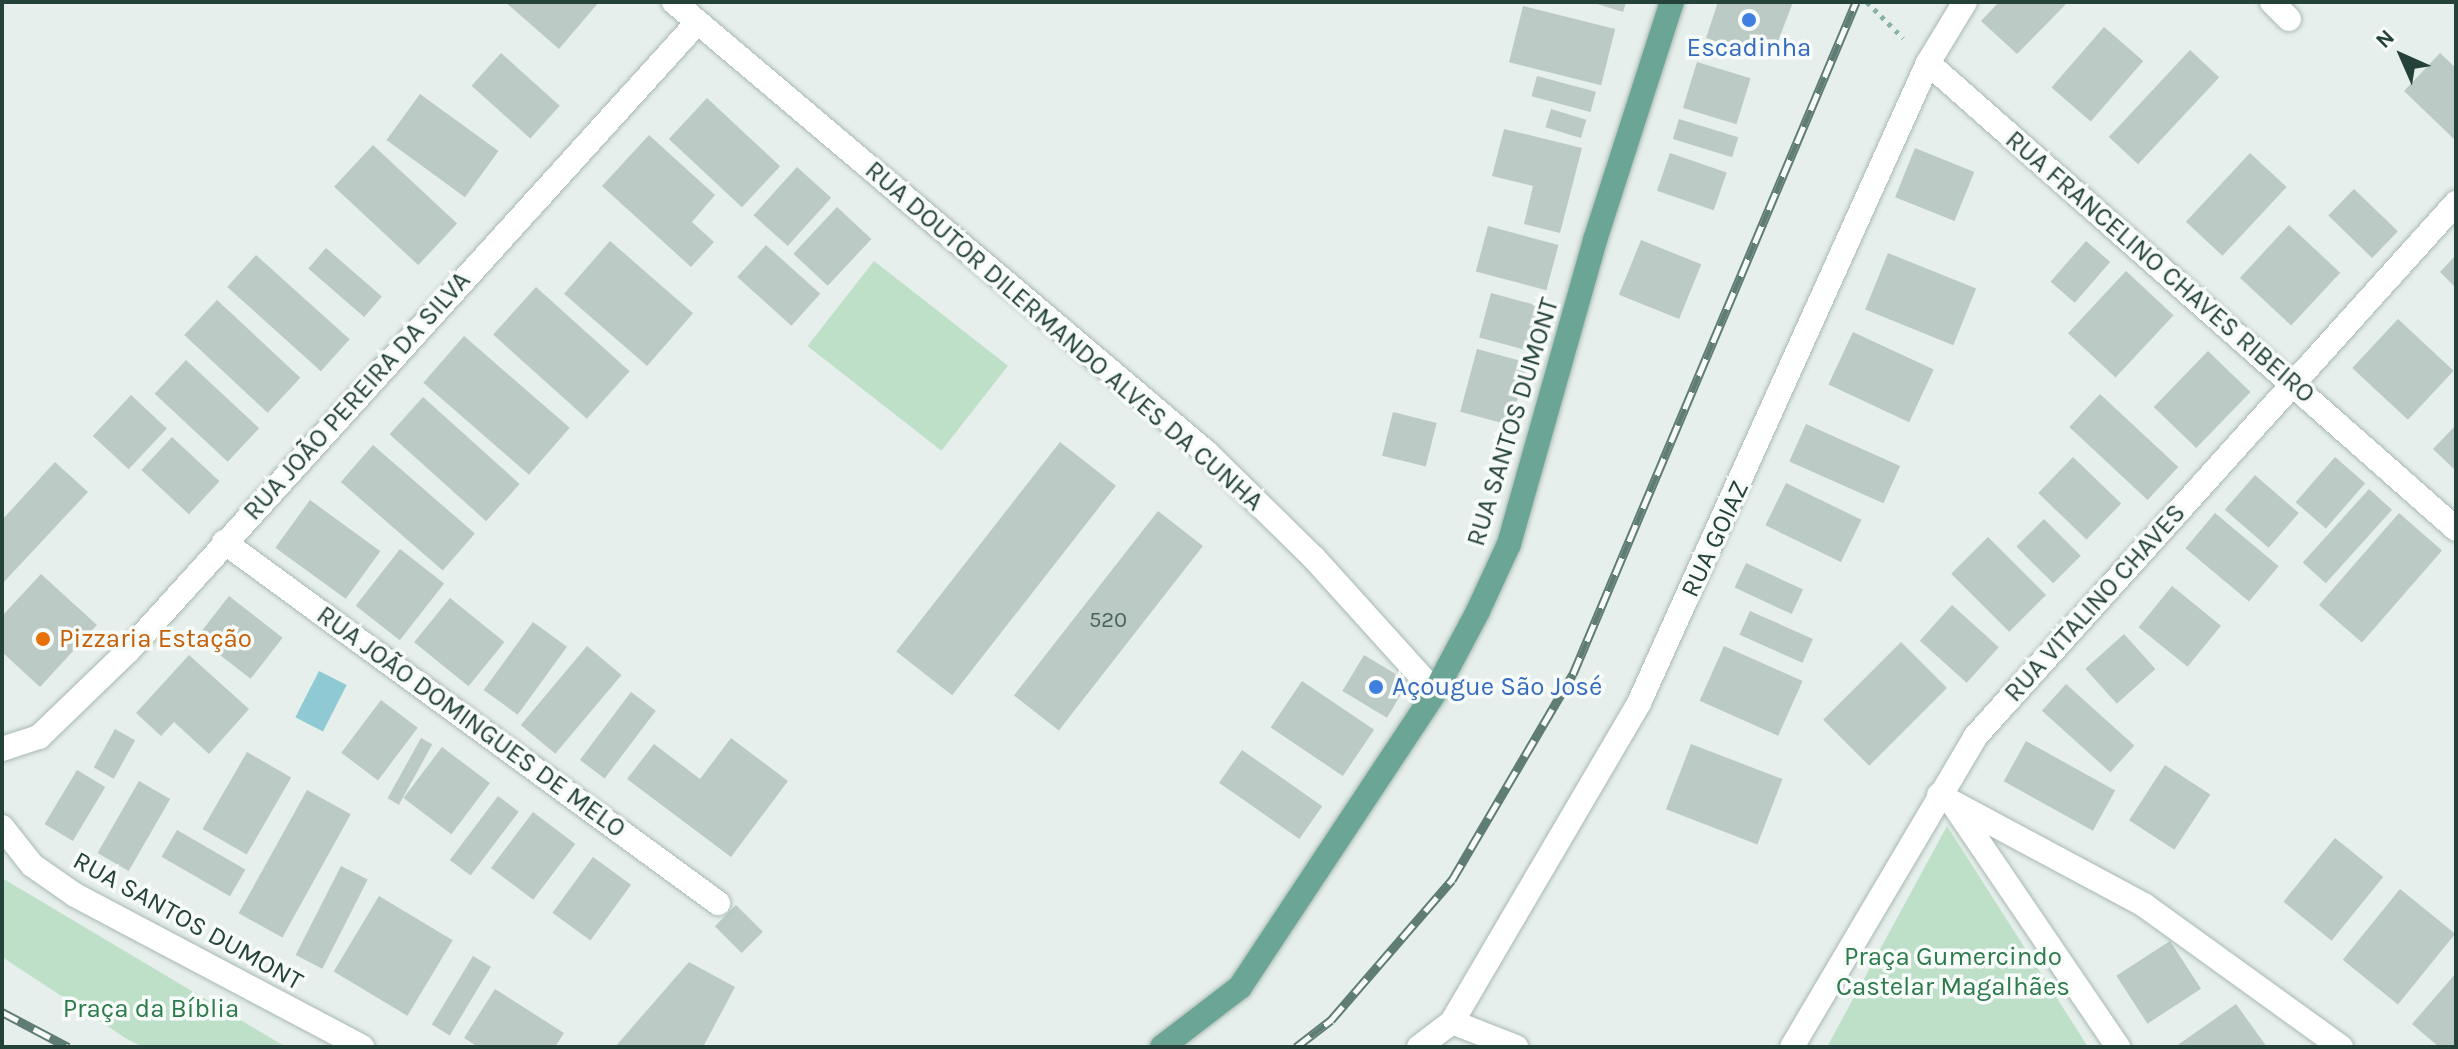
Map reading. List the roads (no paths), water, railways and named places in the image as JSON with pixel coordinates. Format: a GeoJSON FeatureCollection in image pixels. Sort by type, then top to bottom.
{"type":"FeatureCollection","features":[{"type":"Feature","properties":{"kind":"main road","name":"RUA SANTOS DUMONT"},"geometry":{"type":"LineString","coordinates":[[1162,1047],[1240,987],[1435,692],[1509,544],[1595,240],[1672,2]]}},
{"type":"Feature","properties":{"kind":"street","name":"RUA DOUTOR DILERMANDO ALVES DA CUNHA"},"geometry":{"type":"LineString","coordinates":[[674,2],[1206,452],[1314,558],[1435,692]]}},
{"type":"Feature","properties":{"kind":"street","name":"RUA GOIAZ"},"geometry":{"type":"LineString","coordinates":[[1419,1047],[1452,1022],[1639,703],[1928,63],[1965,2]]}},
{"type":"Feature","properties":{"kind":"street","name":"RUA JOÃO PEREIRA DA SILVA"},"geometry":{"type":"LineString","coordinates":[[2,749],[39,737],[67,712],[697,23]]}},
{"type":"Feature","properties":{"kind":"street","name":"RUA FRANCELINO CHAVES RIBEIRO"},"geometry":{"type":"LineString","coordinates":[[1928,63],[2456,529]]}},
{"type":"Feature","properties":{"kind":"street","name":"RUA VITALINO CHAVES"},"geometry":{"type":"LineString","coordinates":[[1792,1047],[1945,798],[1985,726],[2456,203]]}},
{"type":"Feature","properties":{"kind":"street","name":"RUA JOÃO DOMINGUES DE MELO"},"geometry":{"type":"LineString","coordinates":[[224,542],[718,903]]}},
{"type":"Feature","properties":{"kind":"street"},"geometry":{"type":"LineString","coordinates":[[1945,798],[2118,1047]]}},
{"type":"Feature","properties":{"kind":"street"},"geometry":{"type":"LineString","coordinates":[[1945,798],[2144,905],[2341,1047]]}},
{"type":"Feature","properties":{"kind":"street","name":"RUA SANTOS DUMONT"},"geometry":{"type":"LineString","coordinates":[[2,827],[32,865],[75,895],[362,1047]]}},
{"type":"Feature","properties":{"kind":"street"},"geometry":{"type":"LineString","coordinates":[[1452,1022],[1516,1047]]}},
{"type":"Feature","properties":{"kind":"water"},"geometry":{"type":"Polygon","coordinates":[[[319,671],[347,685],[323,731],[295,717],[319,671]]]}},
{"type":"Feature","properties":{"kind":"railway"},"geometry":{"type":"LineString","coordinates":[[1296,1047],[1331,1020],[1452,880],[1573,674],[1856,2]]}},
{"type":"Feature","properties":{"kind":"railway"},"geometry":{"type":"LineString","coordinates":[[2,1012],[68,1047]]}},
{"type":"Feature","properties":{"kind":"place","name":"Escadinha"},"geometry":{"type":"Point","coordinates":[1749,20]}},
{"type":"Feature","properties":{"kind":"place","name":"Pizzaria Estação"},"geometry":{"type":"Point","coordinates":[43,639]}},
{"type":"Feature","properties":{"kind":"place","name":"Açougue São José"},"geometry":{"type":"Point","coordinates":[1376,687]}},
{"type":"Feature","properties":{"kind":"park label","name":"Praça Gumercindo Castelar Magalhães"},"geometry":{"type":"Point","coordinates":[1953,972]}},
{"type":"Feature","properties":{"kind":"park label","name":"Praça da Bíblia"},"geometry":{"type":"Point","coordinates":[151,1009]}}]}
